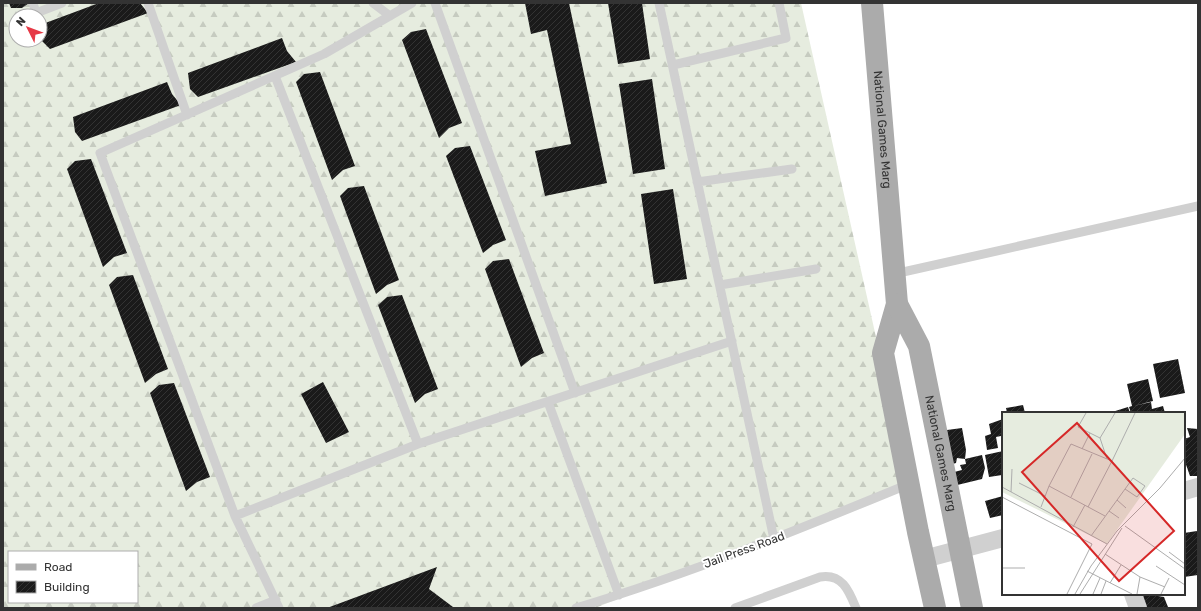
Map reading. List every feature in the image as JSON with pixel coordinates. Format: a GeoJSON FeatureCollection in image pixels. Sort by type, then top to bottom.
{"type":"FeatureCollection","features":[{"type":"Feature","properties":{"kind":"main road","name":"National Games Marg"},"geometry":{"type":"LineString","coordinates":[[872,3],[897,304],[883,353],[935,608]]}},
{"type":"Feature","properties":{"kind":"main road","name":"National Games Marg"},"geometry":{"type":"LineString","coordinates":[[897,304],[919,346],[972,608]]}},
{"type":"Feature","properties":{"kind":"street"},"geometry":{"type":"LineString","coordinates":[[1185,491],[1198,487]]}},
{"type":"Feature","properties":{"kind":"street"},"geometry":{"type":"LineString","coordinates":[[924,559],[1002,538]]}},
{"type":"Feature","properties":{"kind":"street"},"geometry":{"type":"LineString","coordinates":[[1133,595],[1138,608]]}},
{"type":"Feature","properties":{"kind":"lane"},"geometry":{"type":"LineString","coordinates":[[33,3],[36,13],[62,3]]}},
{"type":"Feature","properties":{"kind":"lane"},"geometry":{"type":"LineString","coordinates":[[148,3],[187,114]]}},
{"type":"Feature","properties":{"kind":"lane"},"geometry":{"type":"LineString","coordinates":[[373,3],[390,16]]}},
{"type":"Feature","properties":{"kind":"lane"},"geometry":{"type":"LineString","coordinates":[[256,608],[278,604],[235,516],[100,153],[324,54],[412,3]]}},
{"type":"Feature","properties":{"kind":"lane"},"geometry":{"type":"LineString","coordinates":[[435,3],[575,393]]}},
{"type":"Feature","properties":{"kind":"lane"},"geometry":{"type":"LineString","coordinates":[[659,3],[774,539]]}},
{"type":"Feature","properties":{"kind":"lane"},"geometry":{"type":"LineString","coordinates":[[673,65],[786,38],[779,3]]}},
{"type":"Feature","properties":{"kind":"lane"},"geometry":{"type":"LineString","coordinates":[[275,76],[418,444]]}},
{"type":"Feature","properties":{"kind":"lane"},"geometry":{"type":"LineString","coordinates":[[698,182],[792,169]]}},
{"type":"Feature","properties":{"kind":"lane"},"geometry":{"type":"LineString","coordinates":[[894,274],[1198,206]]}},
{"type":"Feature","properties":{"kind":"lane"},"geometry":{"type":"LineString","coordinates":[[720,285],[816,269]]}},
{"type":"Feature","properties":{"kind":"lane"},"geometry":{"type":"LineString","coordinates":[[235,516],[418,444],[732,341]]}},
{"type":"Feature","properties":{"kind":"lane"},"geometry":{"type":"LineString","coordinates":[[548,402],[619,595]]}},
{"type":"Feature","properties":{"kind":"lane","name":"Jail Press Road"},"geometry":{"type":"LineString","coordinates":[[576,608],[619,595],[774,539],[909,484]]}},
{"type":"Feature","properties":{"kind":"lane"},"geometry":{"type":"LineString","coordinates":[[735,608],[820,577],[827,576],[836,578],[843,584],[849,592],[856,608]]}},
{"type":"Feature","properties":{"kind":"green space"},"geometry":{"type":"Polygon","coordinates":[[[3,3],[801,3],[909,484],[595,608],[3,608],[3,3]]]}},
{"type":"Feature","properties":{"kind":"building"},"geometry":{"type":"Polygon","coordinates":[[[9,3],[29,3],[22,8],[11,8],[9,3]]]}},
{"type":"Feature","properties":{"kind":"building"},"geometry":{"type":"Polygon","coordinates":[[[99,3],[140,3],[148,13],[50,49],[48,47],[48,22],[99,3]]]}},
{"type":"Feature","properties":{"kind":"building"},"geometry":{"type":"Polygon","coordinates":[[[525,3],[569,3],[607,183],[545,196],[535,151],[571,144],[547,30],[531,34],[525,3]]]}},
{"type":"Feature","properties":{"kind":"building"},"geometry":{"type":"Polygon","coordinates":[[[608,3],[642,3],[650,59],[618,64],[608,3]]]}},
{"type":"Feature","properties":{"kind":"building"},"geometry":{"type":"Polygon","coordinates":[[[426,29],[462,123],[449,128],[439,138],[402,40],[411,32],[426,29]]]}},
{"type":"Feature","properties":{"kind":"building"},"geometry":{"type":"Polygon","coordinates":[[[282,38],[287,51],[296,62],[198,97],[190,89],[188,73],[282,38]]]}},
{"type":"Feature","properties":{"kind":"building"},"geometry":{"type":"Polygon","coordinates":[[[320,72],[355,166],[343,170],[332,180],[296,82],[304,74],[320,72]]]}},
{"type":"Feature","properties":{"kind":"building"},"geometry":{"type":"Polygon","coordinates":[[[652,79],[665,169],[633,174],[619,84],[652,79]]]}},
{"type":"Feature","properties":{"kind":"building"},"geometry":{"type":"Polygon","coordinates":[[[167,82],[172,94],[181,105],[82,141],[75,132],[73,117],[167,82]]]}},
{"type":"Feature","properties":{"kind":"building"},"geometry":{"type":"Polygon","coordinates":[[[470,146],[506,240],[493,245],[483,253],[446,156],[455,148],[470,146]]]}},
{"type":"Feature","properties":{"kind":"building"},"geometry":{"type":"Polygon","coordinates":[[[91,159],[127,253],[114,257],[103,267],[67,169],[75,161],[91,159]]]}},
{"type":"Feature","properties":{"kind":"building"},"geometry":{"type":"Polygon","coordinates":[[[364,186],[399,280],[387,285],[376,294],[340,196],[348,188],[364,186]]]}},
{"type":"Feature","properties":{"kind":"building"},"geometry":{"type":"Polygon","coordinates":[[[673,189],[687,279],[654,284],[641,194],[673,189]]]}},
{"type":"Feature","properties":{"kind":"building"},"geometry":{"type":"Polygon","coordinates":[[[509,259],[544,353],[532,358],[521,367],[485,269],[493,261],[509,259]]]}},
{"type":"Feature","properties":{"kind":"building"},"geometry":{"type":"Polygon","coordinates":[[[133,275],[168,369],[156,374],[145,383],[109,285],[117,277],[133,275]]]}},
{"type":"Feature","properties":{"kind":"building"},"geometry":{"type":"Polygon","coordinates":[[[402,295],[438,389],[425,394],[415,403],[378,305],[387,297],[402,295]]]}},
{"type":"Feature","properties":{"kind":"building"},"geometry":{"type":"Polygon","coordinates":[[[1178,359],[1185,393],[1160,398],[1153,364],[1178,359]]]}},
{"type":"Feature","properties":{"kind":"building"},"geometry":{"type":"Polygon","coordinates":[[[1148,379],[1153,401],[1134,406],[1151,402],[1152,409],[1163,406],[1165,412],[1131,412],[1129,407],[1132,406],[1127,384],[1148,379]]]}},
{"type":"Feature","properties":{"kind":"building"},"geometry":{"type":"Polygon","coordinates":[[[323,382],[349,432],[326,443],[301,394],[323,382]]]}},
{"type":"Feature","properties":{"kind":"building"},"geometry":{"type":"Polygon","coordinates":[[[174,383],[210,477],[197,482],[186,491],[150,393],[159,385],[174,383]]]}},
{"type":"Feature","properties":{"kind":"building"},"geometry":{"type":"Polygon","coordinates":[[[1023,405],[1025,412],[1007,412],[1006,408],[1023,405]]]}},
{"type":"Feature","properties":{"kind":"building"},"geometry":{"type":"Polygon","coordinates":[[[1128,407],[1130,412],[1112,412],[1128,407]]]}},
{"type":"Feature","properties":{"kind":"building"},"geometry":{"type":"Polygon","coordinates":[[[1002,419],[1002,439],[1001,436],[996,437],[998,448],[987,450],[985,436],[991,434],[989,424],[1002,419]]]}},
{"type":"Feature","properties":{"kind":"building"},"geometry":{"type":"Polygon","coordinates":[[[962,428],[966,450],[965,459],[957,458],[956,463],[949,465],[947,430],[962,428]]]}},
{"type":"Feature","properties":{"kind":"building"},"geometry":{"type":"Polygon","coordinates":[[[1187,428],[1198,429],[1198,476],[1190,476],[1185,462],[1185,439],[1190,437],[1187,428]]]}},
{"type":"Feature","properties":{"kind":"building"},"geometry":{"type":"Polygon","coordinates":[[[1002,451],[1002,475],[989,477],[985,455],[1002,451]]]}},
{"type":"Feature","properties":{"kind":"building"},"geometry":{"type":"Polygon","coordinates":[[[982,455],[985,468],[982,479],[949,487],[946,474],[962,470],[960,465],[966,464],[965,459],[982,455]]]}},
{"type":"Feature","properties":{"kind":"building"},"geometry":{"type":"Polygon","coordinates":[[[1002,496],[1002,515],[990,518],[985,501],[1002,496]]]}},
{"type":"Feature","properties":{"kind":"building"},"geometry":{"type":"Polygon","coordinates":[[[1197,531],[1198,575],[1185,577],[1185,533],[1197,531]]]}},
{"type":"Feature","properties":{"kind":"building"},"geometry":{"type":"Polygon","coordinates":[[[437,567],[429,589],[453,607],[327,608],[437,567]]]}},
{"type":"Feature","properties":{"kind":"building"},"geometry":{"type":"Polygon","coordinates":[[[1140,595],[1158,595],[1164,597],[1168,607],[1164,608],[1142,608],[1140,595]]]}}]}
